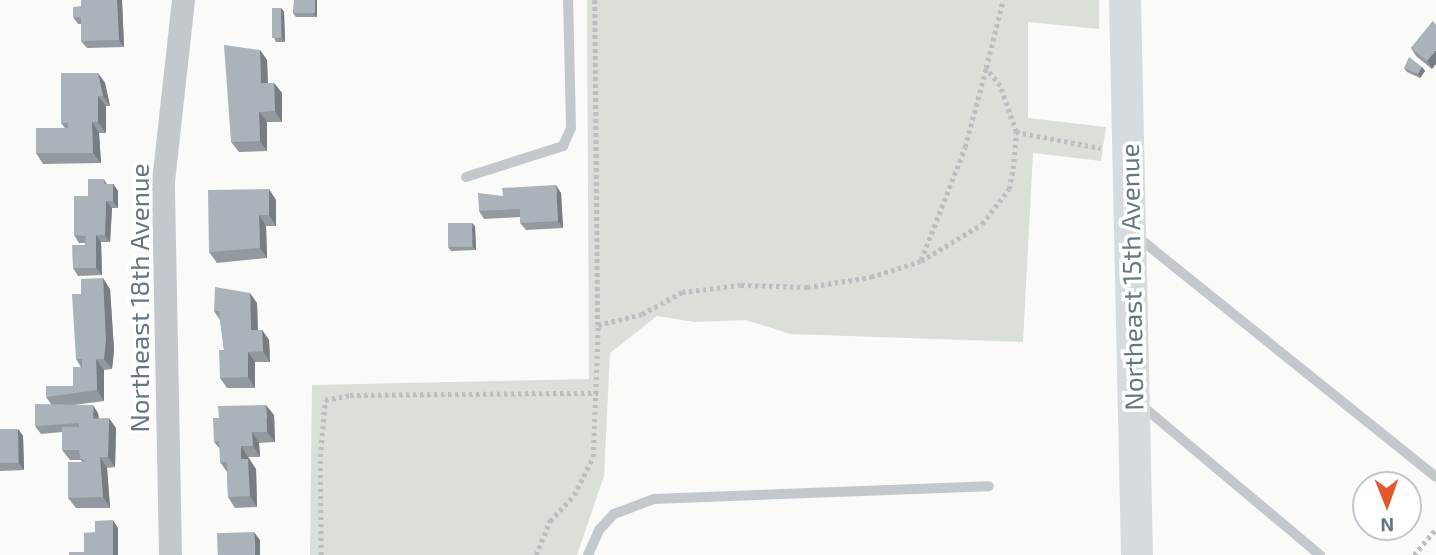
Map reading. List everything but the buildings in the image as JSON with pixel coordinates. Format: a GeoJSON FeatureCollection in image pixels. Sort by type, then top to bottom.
{"type":"FeatureCollection","features":[{"type":"Feature","properties":{"kind":"street","name":"Northeast 18th Avenue"},"geometry":{"type":"LineString","coordinates":[[170,555],[163,181],[183,0]]}},
{"type":"Feature","properties":{"kind":"street","name":"Northeast 15th Avenue"},"geometry":{"type":"LineString","coordinates":[[1125,0],[1137,555]]}},
{"type":"Feature","properties":{"kind":"lane"},"geometry":{"type":"LineString","coordinates":[[466,177],[563,146],[571,128],[568,0]]}},
{"type":"Feature","properties":{"kind":"lane"},"geometry":{"type":"LineString","coordinates":[[1130,231],[1436,477]]}},
{"type":"Feature","properties":{"kind":"lane"},"geometry":{"type":"LineString","coordinates":[[1134,399],[1320,555]]}},
{"type":"Feature","properties":{"kind":"lane"},"geometry":{"type":"LineString","coordinates":[[588,555],[599,530],[614,514],[654,499],[989,486]]}},
{"type":"Feature","properties":{"kind":"path"},"geometry":{"type":"LineString","coordinates":[[536,555],[550,522],[575,495],[593,457],[598,393],[595,0]]}},
{"type":"Feature","properties":{"kind":"path"},"geometry":{"type":"LineString","coordinates":[[921,261],[965,147],[1003,0]]}},
{"type":"Feature","properties":{"kind":"path"},"geometry":{"type":"LineString","coordinates":[[598,325],[642,314],[682,292],[741,285],[807,287],[871,277],[921,261],[982,224],[1009,190],[1016,132],[1000,86],[986,68]]}},
{"type":"Feature","properties":{"kind":"path"},"geometry":{"type":"LineString","coordinates":[[1016,132],[1128,155]]}},
{"type":"Feature","properties":{"kind":"path"},"geometry":{"type":"LineString","coordinates":[[321,555],[320,457],[325,400],[350,395],[598,393]]}},
{"type":"Feature","properties":{"kind":"path"},"geometry":{"type":"LineString","coordinates":[[1414,555],[1436,528]]}},
{"type":"Feature","properties":{"kind":"shaded area"},"geometry":{"type":"Polygon","coordinates":[[[587,0],[1099,0],[1099,29],[1028,22],[1028,118],[1106,127],[1101,161],[1033,153],[1023,342],[790,334],[746,320],[694,322],[657,316],[610,353],[604,476],[577,555],[310,555],[312,385],[589,379],[587,0]]]}}]}
